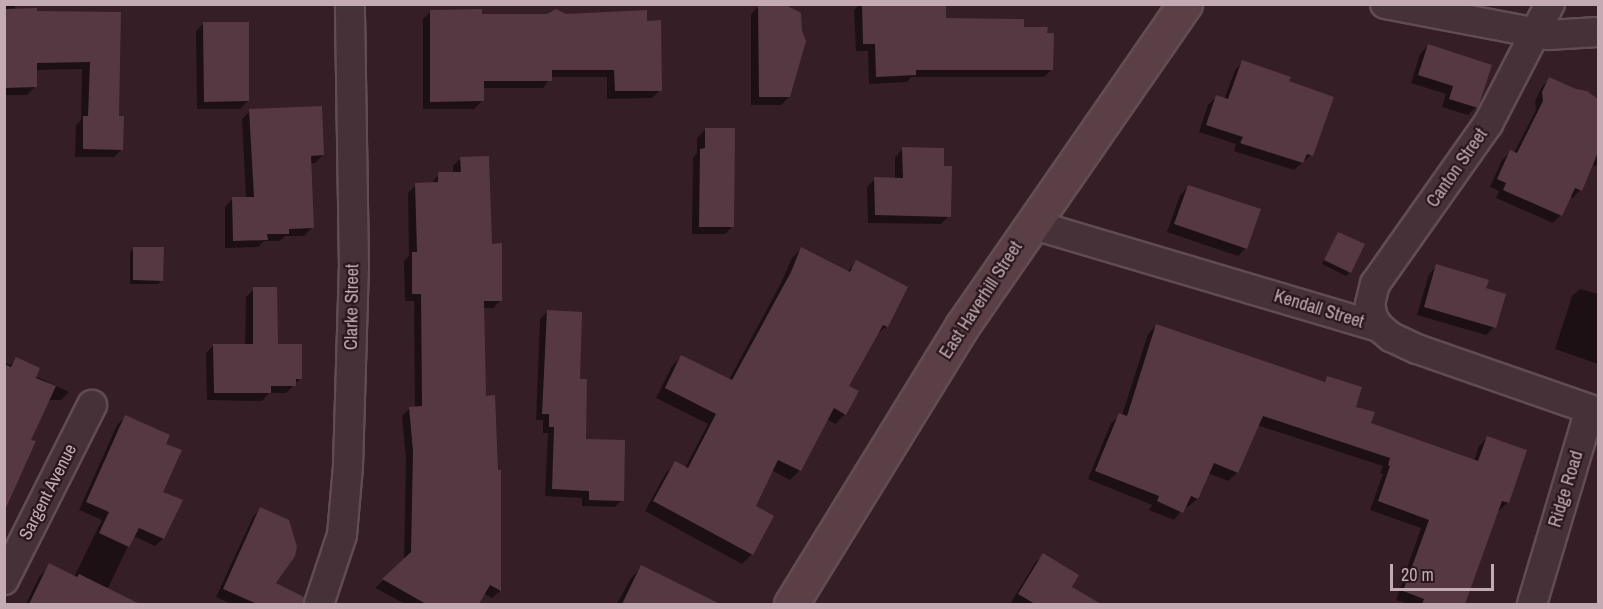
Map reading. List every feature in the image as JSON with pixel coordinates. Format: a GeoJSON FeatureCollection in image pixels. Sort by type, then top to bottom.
{"type":"FeatureCollection","features":[{"type":"Feature","properties":{"kind":"main road","name":"East Haverhill Street"},"geometry":{"type":"LineString","coordinates":[[791,604],[962,326],[1185,4]]}},
{"type":"Feature","properties":{"kind":"street","name":"Clarke Street"},"geometry":{"type":"LineString","coordinates":[[319,604],[342,535],[348,466],[354,267],[350,4]]}},
{"type":"Feature","properties":{"kind":"street"},"geometry":{"type":"LineString","coordinates":[[1385,4],[1548,35],[1599,32]]}},
{"type":"Feature","properties":{"kind":"street","name":"Canton Street"},"geometry":{"type":"LineString","coordinates":[[1379,327],[1373,318],[1370,303],[1375,284],[1488,124],[1550,4]]}},
{"type":"Feature","properties":{"kind":"street","name":"Kendall Street"},"geometry":{"type":"LineString","coordinates":[[1031,224],[1379,327],[1390,337],[1417,350],[1594,410]]}},
{"type":"Feature","properties":{"kind":"street","name":"Sargent Avenue"},"geometry":{"type":"LineString","coordinates":[[4,580],[92,405]]}},
{"type":"Feature","properties":{"kind":"street","name":"Ridge Road"},"geometry":{"type":"LineString","coordinates":[[1532,604],[1594,410]]}},
{"type":"Feature","properties":{"kind":"building"},"geometry":{"type":"Polygon","coordinates":[[[758,4],[784,4],[801,13],[802,31],[806,41],[790,97],[759,97],[758,4]]]}},
{"type":"Feature","properties":{"kind":"building"},"geometry":{"type":"Polygon","coordinates":[[[862,4],[946,4],[946,18],[1024,19],[1024,27],[1048,27],[1047,33],[1054,33],[1053,70],[916,70],[916,75],[876,77],[875,44],[863,44],[862,4]]]}},
{"type":"Feature","properties":{"kind":"building"},"geometry":{"type":"Polygon","coordinates":[[[37,8],[37,11],[121,12],[119,116],[124,116],[123,150],[83,149],[83,116],[88,116],[90,62],[37,63],[37,87],[4,88],[4,9],[37,8]]]}},
{"type":"Feature","properties":{"kind":"building"},"geometry":{"type":"Polygon","coordinates":[[[482,9],[482,14],[547,14],[556,9],[566,14],[647,10],[647,21],[661,20],[662,91],[615,91],[614,70],[552,70],[552,81],[484,81],[484,101],[430,102],[430,10],[482,9]]]}},
{"type":"Feature","properties":{"kind":"building"},"geometry":{"type":"Polygon","coordinates":[[[203,22],[249,22],[249,101],[204,102],[203,22]]]}},
{"type":"Feature","properties":{"kind":"building"},"geometry":{"type":"Polygon","coordinates":[[[1428,44],[1492,65],[1478,108],[1449,99],[1453,86],[1418,75],[1428,44]]]}},
{"type":"Feature","properties":{"kind":"building"},"geometry":{"type":"Polygon","coordinates":[[[1242,60],[1291,77],[1289,81],[1334,97],[1313,156],[1307,154],[1303,163],[1240,143],[1243,137],[1206,125],[1216,95],[1228,99],[1242,60]]]}},
{"type":"Feature","properties":{"kind":"building"},"geometry":{"type":"Polygon","coordinates":[[[1549,77],[1576,89],[1587,91],[1599,100],[1599,150],[1582,191],[1575,188],[1562,216],[1503,190],[1506,183],[1497,179],[1510,150],[1517,153],[1543,101],[1542,92],[1549,77]]]}},
{"type":"Feature","properties":{"kind":"building"},"geometry":{"type":"Polygon","coordinates":[[[322,106],[324,155],[311,156],[314,228],[289,229],[289,234],[267,234],[268,240],[233,241],[232,197],[254,197],[249,109],[322,106]]]}},
{"type":"Feature","properties":{"kind":"building"},"geometry":{"type":"Polygon","coordinates":[[[705,128],[735,128],[734,227],[699,227],[700,149],[705,148],[705,128]]]}},
{"type":"Feature","properties":{"kind":"building"},"geometry":{"type":"Polygon","coordinates":[[[902,147],[944,148],[944,166],[952,166],[951,217],[875,215],[874,177],[903,178],[902,147]]]}},
{"type":"Feature","properties":{"kind":"building"},"geometry":{"type":"Polygon","coordinates":[[[489,156],[492,244],[502,243],[502,301],[484,301],[486,396],[495,395],[498,470],[501,470],[501,591],[490,585],[479,604],[426,604],[382,579],[411,552],[413,451],[409,407],[422,406],[421,294],[412,294],[412,252],[417,252],[415,183],[438,182],[438,172],[461,172],[460,157],[489,156]]]}},
{"type":"Feature","properties":{"kind":"building"},"geometry":{"type":"Polygon","coordinates":[[[1188,185],[1261,209],[1247,249],[1174,224],[1188,185]]]}},
{"type":"Feature","properties":{"kind":"building"},"geometry":{"type":"Polygon","coordinates":[[[1338,232],[1365,244],[1351,273],[1324,260],[1338,232]]]}},
{"type":"Feature","properties":{"kind":"building"},"geometry":{"type":"Polygon","coordinates":[[[133,247],[164,247],[163,281],[133,280],[133,247]]]}},
{"type":"Feature","properties":{"kind":"building"},"geometry":{"type":"Polygon","coordinates":[[[801,247],[850,272],[856,260],[908,287],[888,327],[883,325],[849,386],[859,391],[846,415],[834,408],[801,471],[778,460],[756,506],[774,516],[753,555],[653,501],[675,461],[688,468],[716,414],[665,388],[681,355],[732,380],[791,272],[801,247]]]}},
{"type":"Feature","properties":{"kind":"building"},"geometry":{"type":"Polygon","coordinates":[[[1436,264],[1489,280],[1486,288],[1506,294],[1496,328],[1424,307],[1436,264]]]}},
{"type":"Feature","properties":{"kind":"building"},"geometry":{"type":"Polygon","coordinates":[[[253,287],[277,287],[278,344],[302,344],[302,379],[296,379],[296,386],[271,386],[271,393],[214,393],[213,344],[253,344],[253,287]]]}},
{"type":"Feature","properties":{"kind":"building"},"geometry":{"type":"Polygon","coordinates":[[[547,310],[582,312],[580,379],[587,379],[586,439],[625,440],[624,501],[589,500],[589,491],[552,489],[554,427],[549,427],[549,414],[542,414],[547,310]]]}},
{"type":"Feature","properties":{"kind":"building"},"geometry":{"type":"Polygon","coordinates":[[[1156,324],[1325,382],[1327,376],[1362,387],[1356,407],[1375,412],[1371,423],[1478,461],[1487,436],[1527,450],[1509,503],[1502,501],[1465,604],[1422,604],[1424,599],[1403,591],[1429,520],[1378,501],[1390,466],[1388,465],[1390,458],[1263,416],[1238,473],[1214,463],[1198,499],[1191,496],[1183,513],[1157,501],[1159,496],[1095,471],[1119,413],[1127,416],[1156,324]]]}},
{"type":"Feature","properties":{"kind":"building"},"geometry":{"type":"Polygon","coordinates":[[[16,357],[40,368],[36,378],[56,386],[31,440],[36,441],[4,512],[4,364],[11,367],[16,357]]]}},
{"type":"Feature","properties":{"kind":"building"},"geometry":{"type":"Polygon","coordinates":[[[125,415],[170,435],[166,444],[182,450],[163,492],[183,500],[164,539],[139,528],[129,547],[99,533],[109,512],[86,502],[125,415]]]}},
{"type":"Feature","properties":{"kind":"building"},"geometry":{"type":"Polygon","coordinates":[[[260,507],[289,520],[297,547],[295,556],[276,583],[304,597],[303,604],[257,604],[223,589],[260,507]]]}},
{"type":"Feature","properties":{"kind":"building"},"geometry":{"type":"Polygon","coordinates":[[[1043,553],[1079,575],[1072,587],[1101,604],[1035,604],[1018,594],[1043,553]]]}},
{"type":"Feature","properties":{"kind":"building"},"geometry":{"type":"Polygon","coordinates":[[[49,563],[77,577],[79,574],[140,604],[29,604],[49,563]]]}},
{"type":"Feature","properties":{"kind":"building"},"geometry":{"type":"Polygon","coordinates":[[[641,565],[720,604],[622,604],[641,565]]]}}]}
